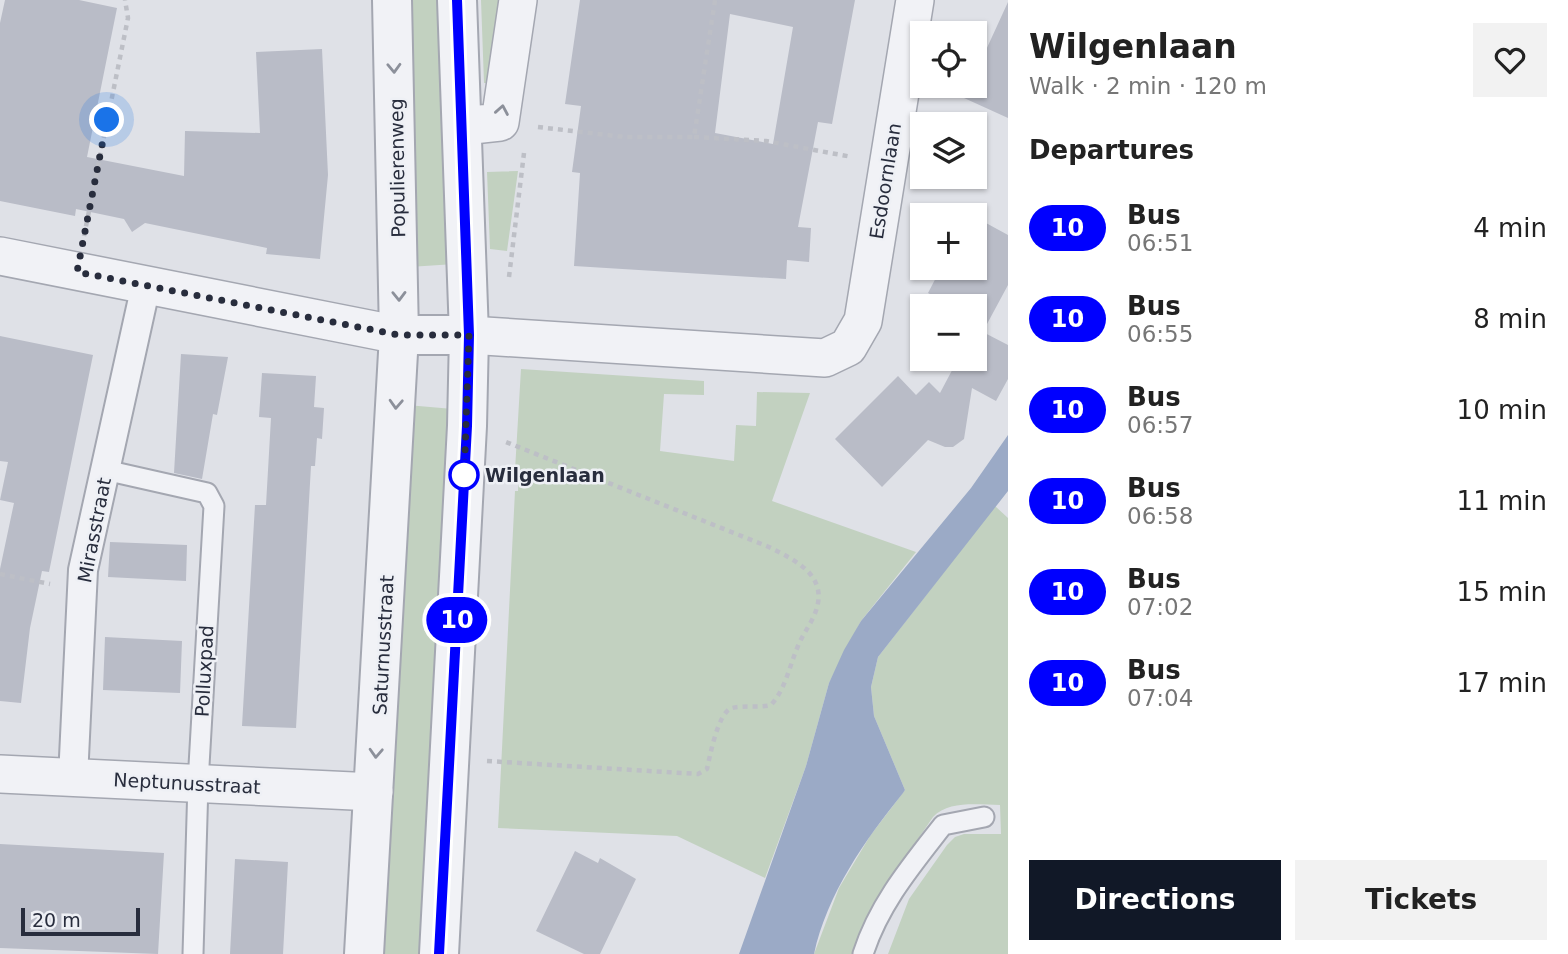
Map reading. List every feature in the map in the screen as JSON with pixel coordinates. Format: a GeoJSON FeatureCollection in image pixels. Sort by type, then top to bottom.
{"type":"FeatureCollection","features":[{"type":"Feature","properties":{"kind":"street","name":"Populierenweg"},"geometry":{"type":"LineString","coordinates":[[392,0],[399,335]]}},
{"type":"Feature","properties":{"kind":"street"},"geometry":{"type":"LineString","coordinates":[[439,954],[467,426],[485,336],[463,125],[457,0]]}},
{"type":"Feature","properties":{"kind":"street"},"geometry":{"type":"LineString","coordinates":[[463,125],[514,124],[518,0]]}},
{"type":"Feature","properties":{"kind":"street","name":"Esdoornlaan"},"geometry":{"type":"LineString","coordinates":[[485,336],[825,358],[848,347],[863,321],[915,0]]}},
{"type":"Feature","properties":{"kind":"street"},"geometry":{"type":"LineString","coordinates":[[0,256],[399,335],[485,336]]}},
{"type":"Feature","properties":{"kind":"street","name":"Mirasstraat"},"geometry":{"type":"LineString","coordinates":[[73,778],[83,570],[146,285]]}},
{"type":"Feature","properties":{"kind":"street","name":"Saturnusstraat"},"geometry":{"type":"LineString","coordinates":[[364,954],[399,335]]}},
{"type":"Feature","properties":{"kind":"street","name":"Neptunusstraat"},"geometry":{"type":"LineString","coordinates":[[0,774],[374,792]]}},
{"type":"Feature","properties":{"kind":"lane","name":"Polluxpad"},"geometry":{"type":"LineString","coordinates":[[106,470],[207,493],[214,506],[198,783],[193,954]]}},
{"type":"Feature","properties":{"kind":"lane"},"geometry":{"type":"LineString","coordinates":[[863,954],[872,926],[897,884],[943,825],[984,817]]}},
{"type":"Feature","properties":{"kind":"path"},"geometry":{"type":"LineString","coordinates":[[77,272],[128,18],[125,0]]}},
{"type":"Feature","properties":{"kind":"path"},"geometry":{"type":"LineString","coordinates":[[694,137],[715,0]]}},
{"type":"Feature","properties":{"kind":"path"},"geometry":{"type":"LineString","coordinates":[[485,336],[514,124],[624,137],[766,141],[887,164]]}},
{"type":"Feature","properties":{"kind":"path"},"geometry":{"type":"LineString","coordinates":[[450,759],[698,774],[707,769],[718,728],[727,710],[771,705],[781,694],[802,636],[819,601],[815,577],[799,562],[768,547],[467,426]]}},
{"type":"Feature","properties":{"kind":"path"},"geometry":{"type":"LineString","coordinates":[[0,574],[82,591]]}},
{"type":"Feature","properties":{"kind":"green space"},"geometry":{"type":"Polygon","coordinates":[[[401,0],[445,0],[455,264],[409,267],[401,0]]]}},
{"type":"Feature","properties":{"kind":"green space"},"geometry":{"type":"Polygon","coordinates":[[[481,0],[504,0],[488,83],[484,83],[481,0]]]}},
{"type":"Feature","properties":{"kind":"green space"},"geometry":{"type":"Polygon","coordinates":[[[518,171],[507,251],[490,249],[487,172],[518,171]]]}},
{"type":"Feature","properties":{"kind":"green space"},"geometry":{"type":"Polygon","coordinates":[[[521,369],[704,381],[704,395],[664,394],[660,451],[734,461],[736,425],[756,426],[757,392],[810,393],[772,501],[916,552],[861,621],[829,683],[806,766],[765,878],[677,836],[498,828],[515,491],[518,491],[519,471],[515,470],[521,369]]]}},
{"type":"Feature","properties":{"kind":"green space"},"geometry":{"type":"Polygon","coordinates":[[[407,405],[453,409],[424,954],[378,954],[407,405]]]}},
{"type":"Feature","properties":{"kind":"green space"},"geometry":{"type":"Polygon","coordinates":[[[995,506],[1008,518],[1008,954],[888,954],[909,899],[947,845],[955,837],[964,834],[1001,834],[1000,805],[974,804],[947,808],[933,817],[890,880],[855,954],[814,954],[839,888],[870,836],[905,790],[874,716],[871,687],[878,657],[995,506]]]}},
{"type":"Feature","properties":{"kind":"water"},"geometry":{"type":"Polygon","coordinates":[[[1008,435],[1008,491],[878,657],[871,687],[874,716],[905,790],[849,869],[828,910],[814,954],[739,954],[806,766],[829,683],[844,650],[861,621],[971,488],[1008,435]]]}},
{"type":"Feature","properties":{"kind":"building"},"geometry":{"type":"Polygon","coordinates":[[[5,0],[79,0],[117,8],[87,157],[184,176],[185,131],[260,133],[256,52],[322,49],[328,175],[320,259],[266,254],[267,248],[145,223],[132,232],[124,219],[76,209],[75,216],[0,201],[0,23],[5,0]]]}},
{"type":"Feature","properties":{"kind":"building"},"geometry":{"type":"Polygon","coordinates":[[[580,0],[855,0],[832,124],[818,122],[798,227],[811,228],[809,262],[787,260],[786,279],[574,266],[580,173],[572,172],[581,106],[565,104],[580,0]],[[730,14],[715,133],[773,144],[793,27],[730,14]]]}},
{"type":"Feature","properties":{"kind":"building"},"geometry":{"type":"Polygon","coordinates":[[[1008,2],[1008,118],[964,98],[987,98],[987,48],[1008,2]]]}},
{"type":"Feature","properties":{"kind":"building"},"geometry":{"type":"Polygon","coordinates":[[[987,224],[1008,235],[1008,285],[987,324],[987,294],[928,293],[935,280],[987,280],[987,224]]]}},
{"type":"Feature","properties":{"kind":"building"},"geometry":{"type":"Polygon","coordinates":[[[987,334],[1008,345],[1008,379],[996,401],[972,388],[964,439],[953,447],[945,447],[928,440],[882,487],[835,439],[898,376],[916,395],[929,382],[940,393],[952,371],[987,371],[987,334]]]}},
{"type":"Feature","properties":{"kind":"building"},"geometry":{"type":"Polygon","coordinates":[[[0,336],[93,355],[49,572],[42,571],[30,628],[21,703],[0,701],[0,569],[14,503],[0,500],[8,462],[0,461],[0,336]]]}},
{"type":"Feature","properties":{"kind":"building"},"geometry":{"type":"Polygon","coordinates":[[[181,354],[228,357],[217,415],[213,414],[202,479],[174,473],[181,354]]]}},
{"type":"Feature","properties":{"kind":"building"},"geometry":{"type":"Polygon","coordinates":[[[262,373],[316,376],[314,407],[324,408],[322,439],[317,438],[315,466],[311,466],[296,728],[242,726],[255,505],[266,505],[271,418],[259,417],[262,373]]]}},
{"type":"Feature","properties":{"kind":"building"},"geometry":{"type":"Polygon","coordinates":[[[110,542],[187,545],[186,581],[108,577],[110,542]]]}},
{"type":"Feature","properties":{"kind":"building"},"geometry":{"type":"Polygon","coordinates":[[[105,637],[182,641],[180,693],[103,690],[105,637]]]}},
{"type":"Feature","properties":{"kind":"building"},"geometry":{"type":"Polygon","coordinates":[[[0,844],[164,853],[158,954],[0,948],[0,844]]]}},
{"type":"Feature","properties":{"kind":"building"},"geometry":{"type":"Polygon","coordinates":[[[575,851],[598,863],[600,858],[636,879],[600,954],[584,954],[536,931],[575,851]]]}},
{"type":"Feature","properties":{"kind":"building"},"geometry":{"type":"Polygon","coordinates":[[[235,859],[288,862],[283,954],[230,954],[235,859]]]}},
{"type":"Feature","properties":{"kind":"bus line","name":"10"},"geometry":{"type":"LineString","coordinates":[[439,954],[467,426],[469,335],[457,0]]}},
{"type":"Feature","properties":{"kind":"place","name":"Wilgenlaan"},"geometry":{"type":"Point","coordinates":[464,475]}},
{"type":"Feature","properties":{"kind":"route"},"geometry":{"type":"LineString","coordinates":[[107,120],[77,272],[399,335],[469,335],[464,482],[464,475]]}}]}
